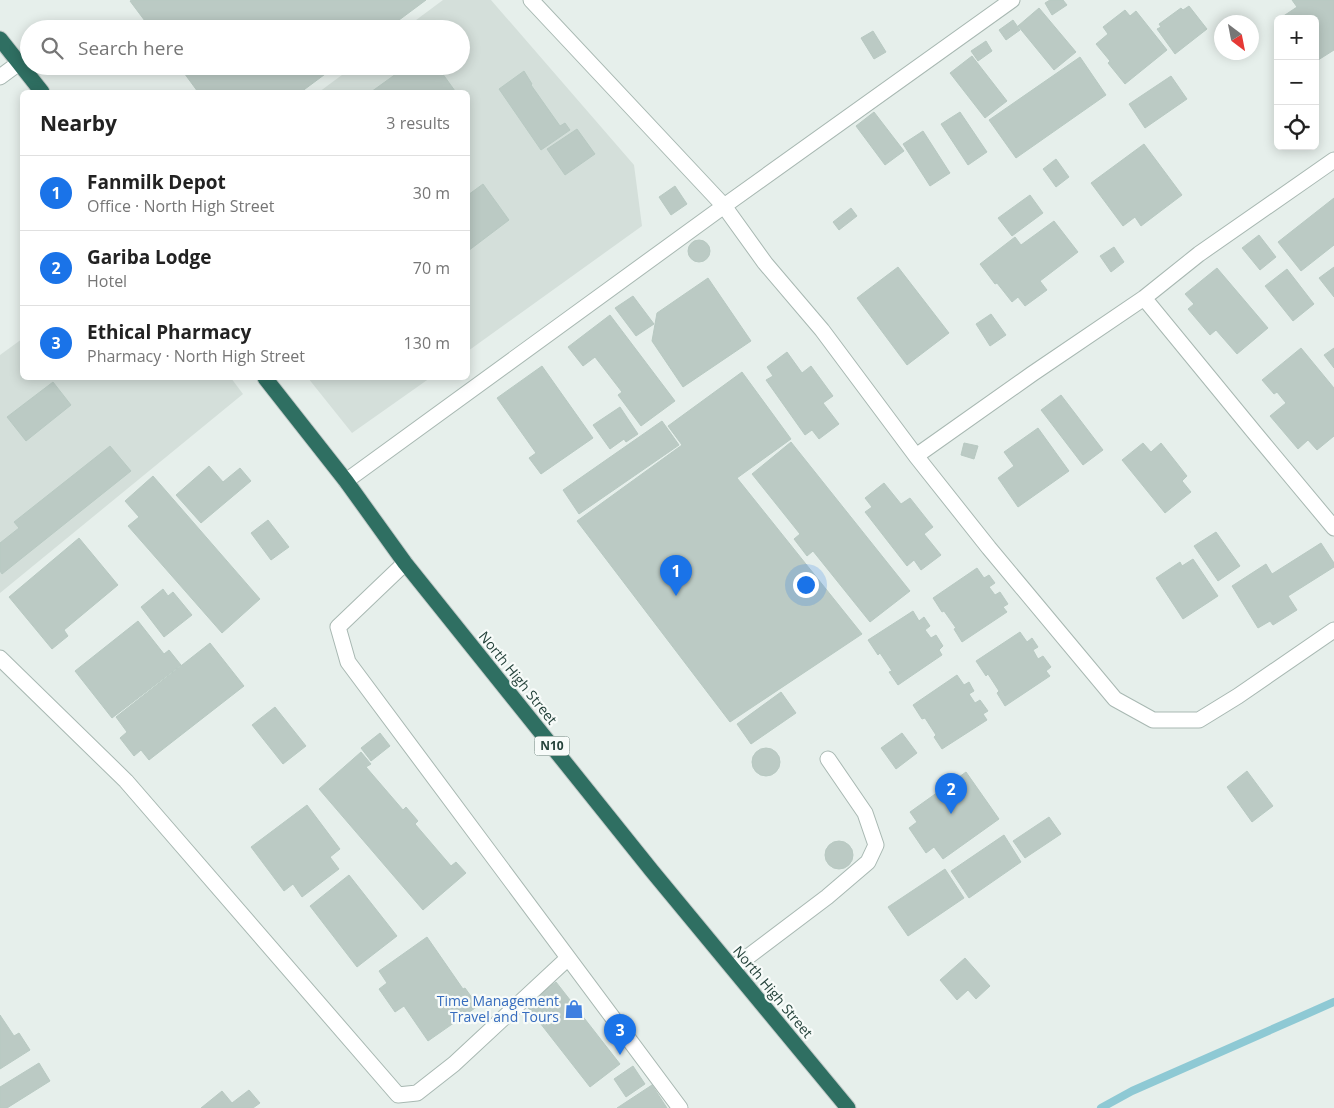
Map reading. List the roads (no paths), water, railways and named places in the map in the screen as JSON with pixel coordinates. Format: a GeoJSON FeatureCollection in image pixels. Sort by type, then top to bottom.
{"type":"FeatureCollection","features":[{"type":"Feature","properties":{"kind":"highway"},"geometry":{"type":"LineString","coordinates":[[0,39],[19,63]]}},
{"type":"Feature","properties":{"kind":"highway"},"geometry":{"type":"LineString","coordinates":[[29,75],[40,90]]}},
{"type":"Feature","properties":{"kind":"highway","name":"North High Street"},"geometry":{"type":"LineString","coordinates":[[267,380],[346,482],[405,563],[652,871],[848,1108]]}},
{"type":"Feature","properties":{"kind":"street"},"geometry":{"type":"LineString","coordinates":[[531,0],[724,206],[765,263],[822,330],[916,456],[989,548],[1115,700],[1153,720],[1199,720],[1238,696],[1334,630]]}},
{"type":"Feature","properties":{"kind":"street"},"geometry":{"type":"LineString","coordinates":[[346,482],[724,206],[1012,0]]}},
{"type":"Feature","properties":{"kind":"street"},"geometry":{"type":"LineString","coordinates":[[0,77],[19,63]]}},
{"type":"Feature","properties":{"kind":"street"},"geometry":{"type":"LineString","coordinates":[[916,456],[1144,298],[1199,254],[1334,160]]}},
{"type":"Feature","properties":{"kind":"street"},"geometry":{"type":"LineString","coordinates":[[1144,298],[1334,528]]}},
{"type":"Feature","properties":{"kind":"street"},"geometry":{"type":"LineString","coordinates":[[405,563],[338,628],[348,662],[680,1108]]}},
{"type":"Feature","properties":{"kind":"street"},"geometry":{"type":"LineString","coordinates":[[0,658],[126,781],[398,1095],[417,1093],[454,1064],[568,958]]}},
{"type":"Feature","properties":{"kind":"street"},"geometry":{"type":"LineString","coordinates":[[733,968],[827,897],[868,862],[876,845],[865,813],[828,759]]}},
{"type":"Feature","properties":{"kind":"waterway"},"geometry":{"type":"LineString","coordinates":[[1101,1108],[1132,1091],[1334,1002]]}},
{"type":"Feature","properties":{"kind":"place","name":"Fanmilk Depot"},"geometry":{"type":"Point","coordinates":[676,596]}},
{"type":"Feature","properties":{"kind":"place","name":"Gariba Lodge"},"geometry":{"type":"Point","coordinates":[951,814]}},
{"type":"Feature","properties":{"kind":"place","name":"Time Management Travel and Tours"},"geometry":{"type":"Point","coordinates":[574,1009]}},
{"type":"Feature","properties":{"kind":"place","name":"Ethical Pharmacy"},"geometry":{"type":"Point","coordinates":[620,1055]}}]}
